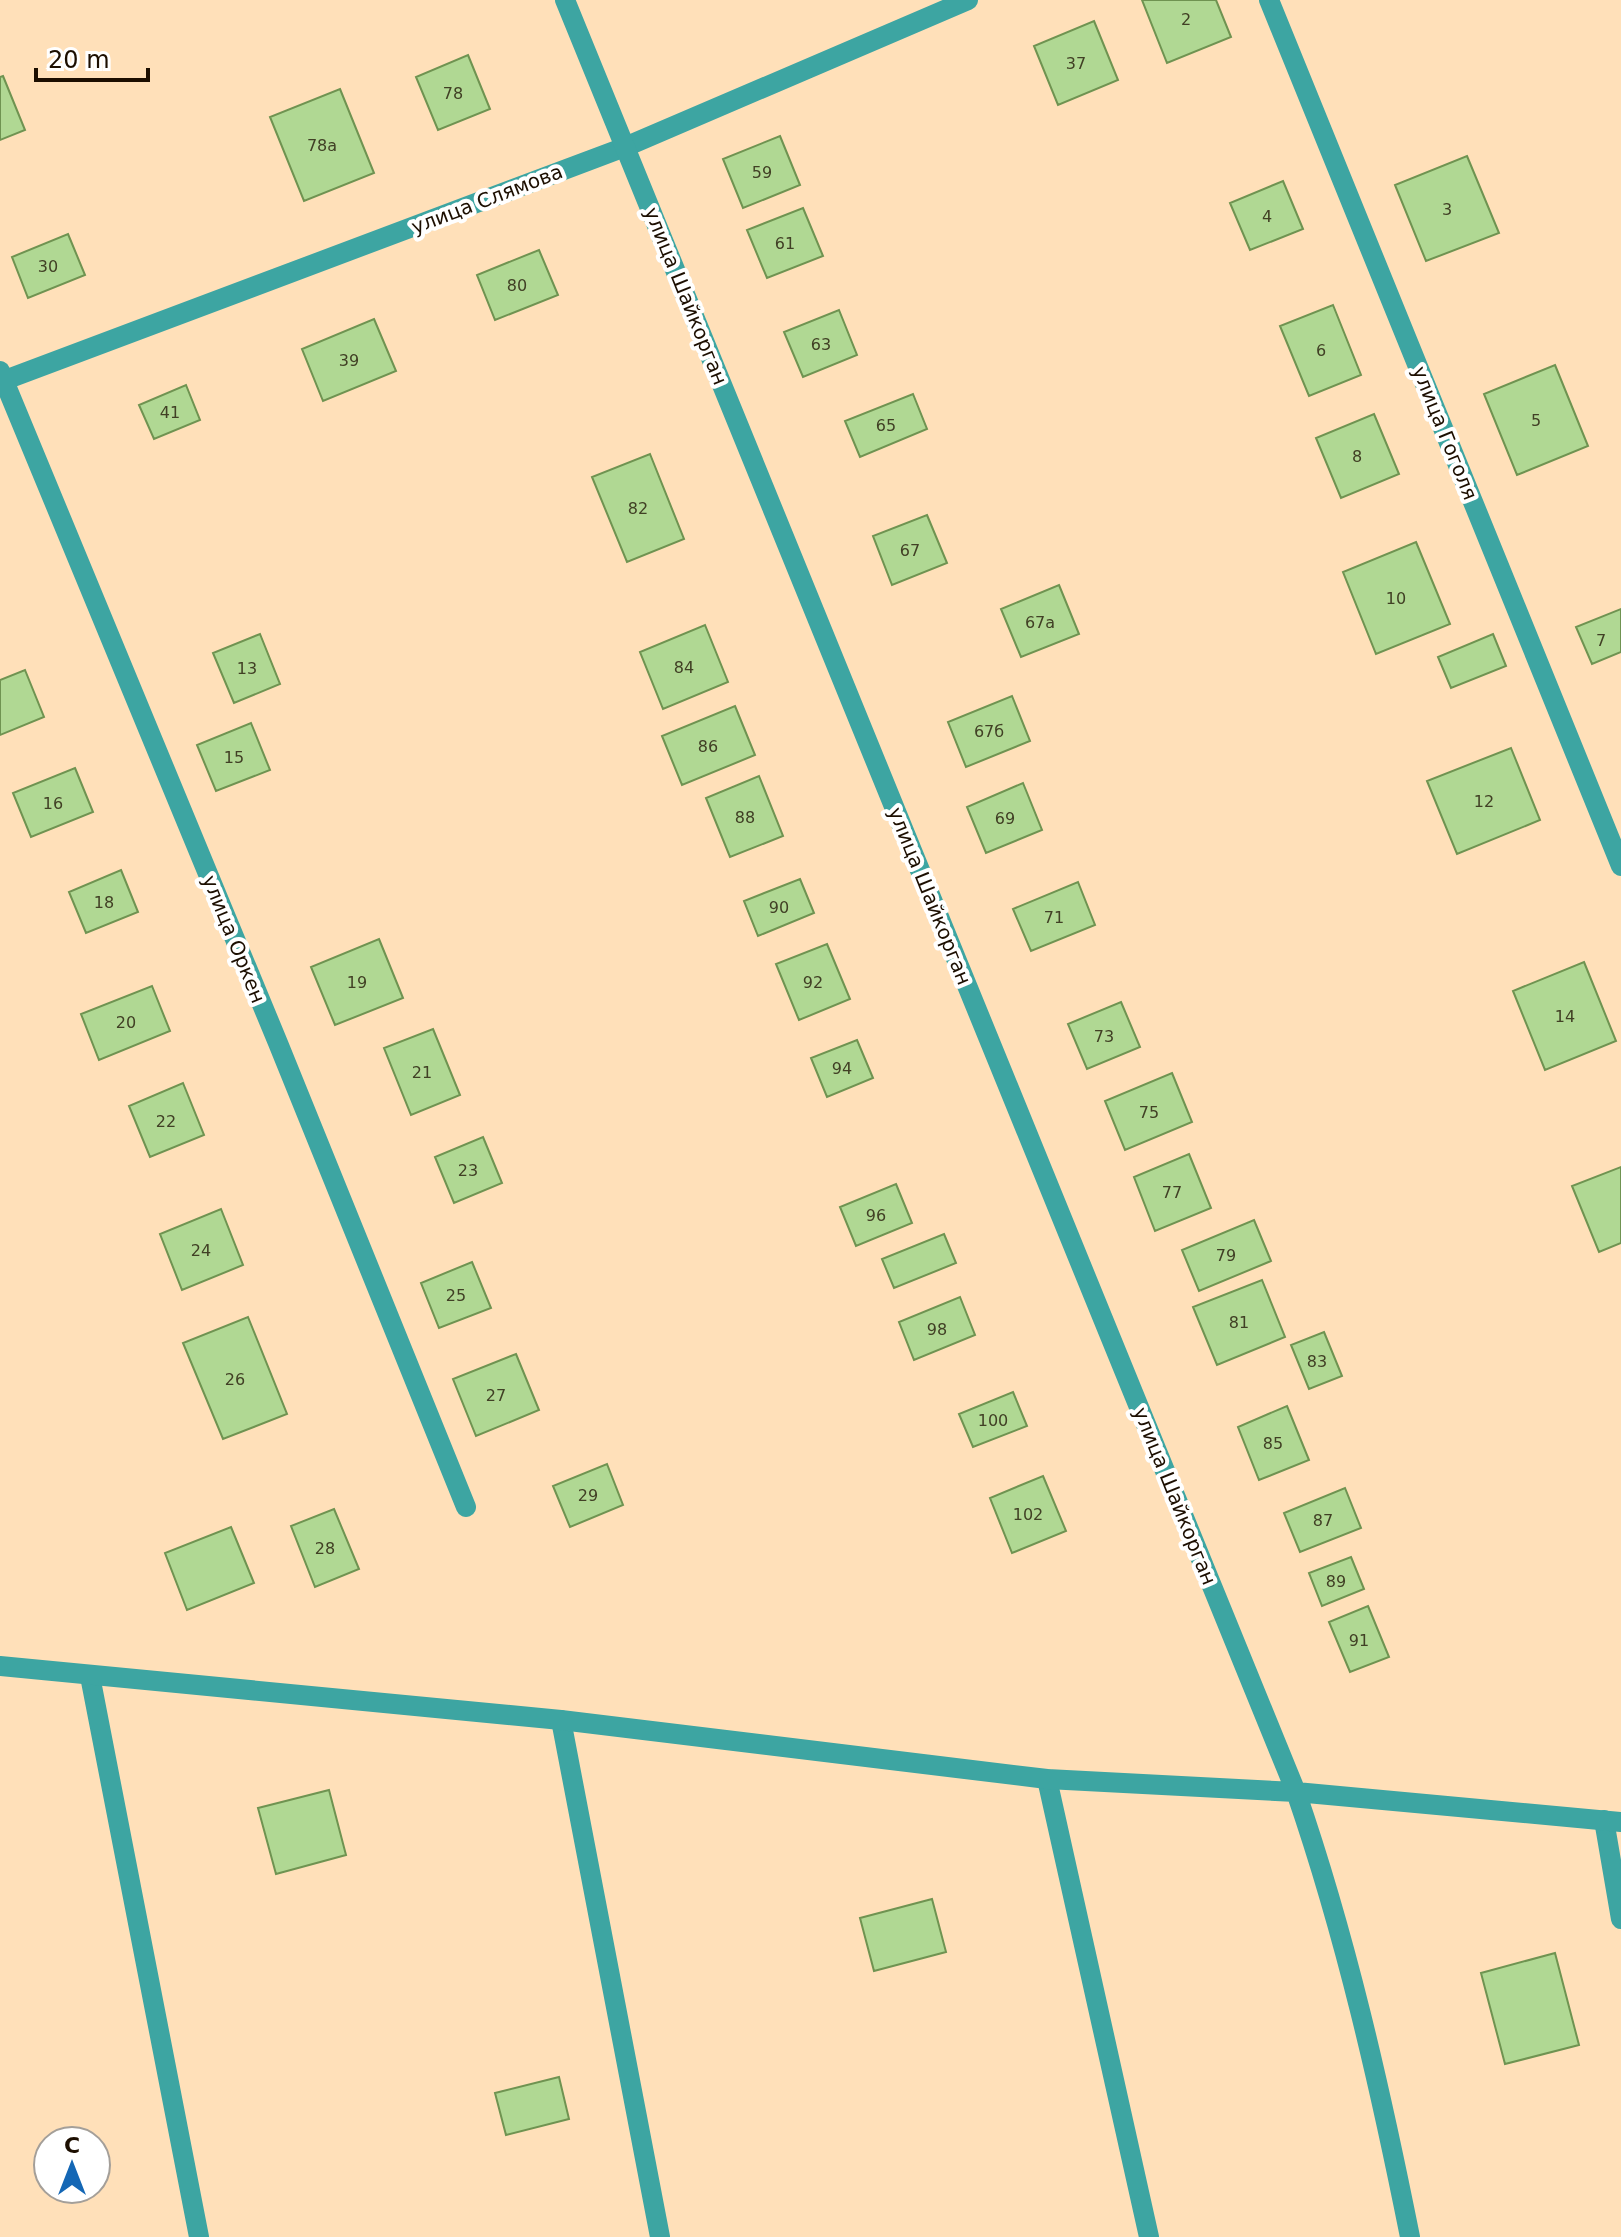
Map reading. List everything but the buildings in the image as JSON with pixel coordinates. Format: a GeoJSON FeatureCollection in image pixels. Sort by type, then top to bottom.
{"type":"FeatureCollection","features":[{"type":"Feature","properties":{"kind":"street","name":"улица Шайкорган"},"geometry":{"type":"LineString","coordinates":[[565,0],[1296,1792],[1323,1871],[1382,2098],[1410,2237]]}},
{"type":"Feature","properties":{"kind":"street","name":"улица Слямова"},"geometry":{"type":"LineString","coordinates":[[1,378],[625,147],[968,0]]}},
{"type":"Feature","properties":{"kind":"street","name":"улица Гоголя"},"geometry":{"type":"LineString","coordinates":[[1269,0],[1621,866]]}},
{"type":"Feature","properties":{"kind":"street","name":"улица Оркен"},"geometry":{"type":"LineString","coordinates":[[1,378],[278,1043],[466,1507]]}},
{"type":"Feature","properties":{"kind":"street"},"geometry":{"type":"LineString","coordinates":[[0,1666],[561,1720],[1047,1779],[1296,1792],[1612,1821],[1621,1919]]}},
{"type":"Feature","properties":{"kind":"street"},"geometry":{"type":"LineString","coordinates":[[90,1676],[199,2237]]}},
{"type":"Feature","properties":{"kind":"street"},"geometry":{"type":"LineString","coordinates":[[561,1720],[660,2237]]}},
{"type":"Feature","properties":{"kind":"street"},"geometry":{"type":"LineString","coordinates":[[1047,1779],[1149,2237]]}}]}
